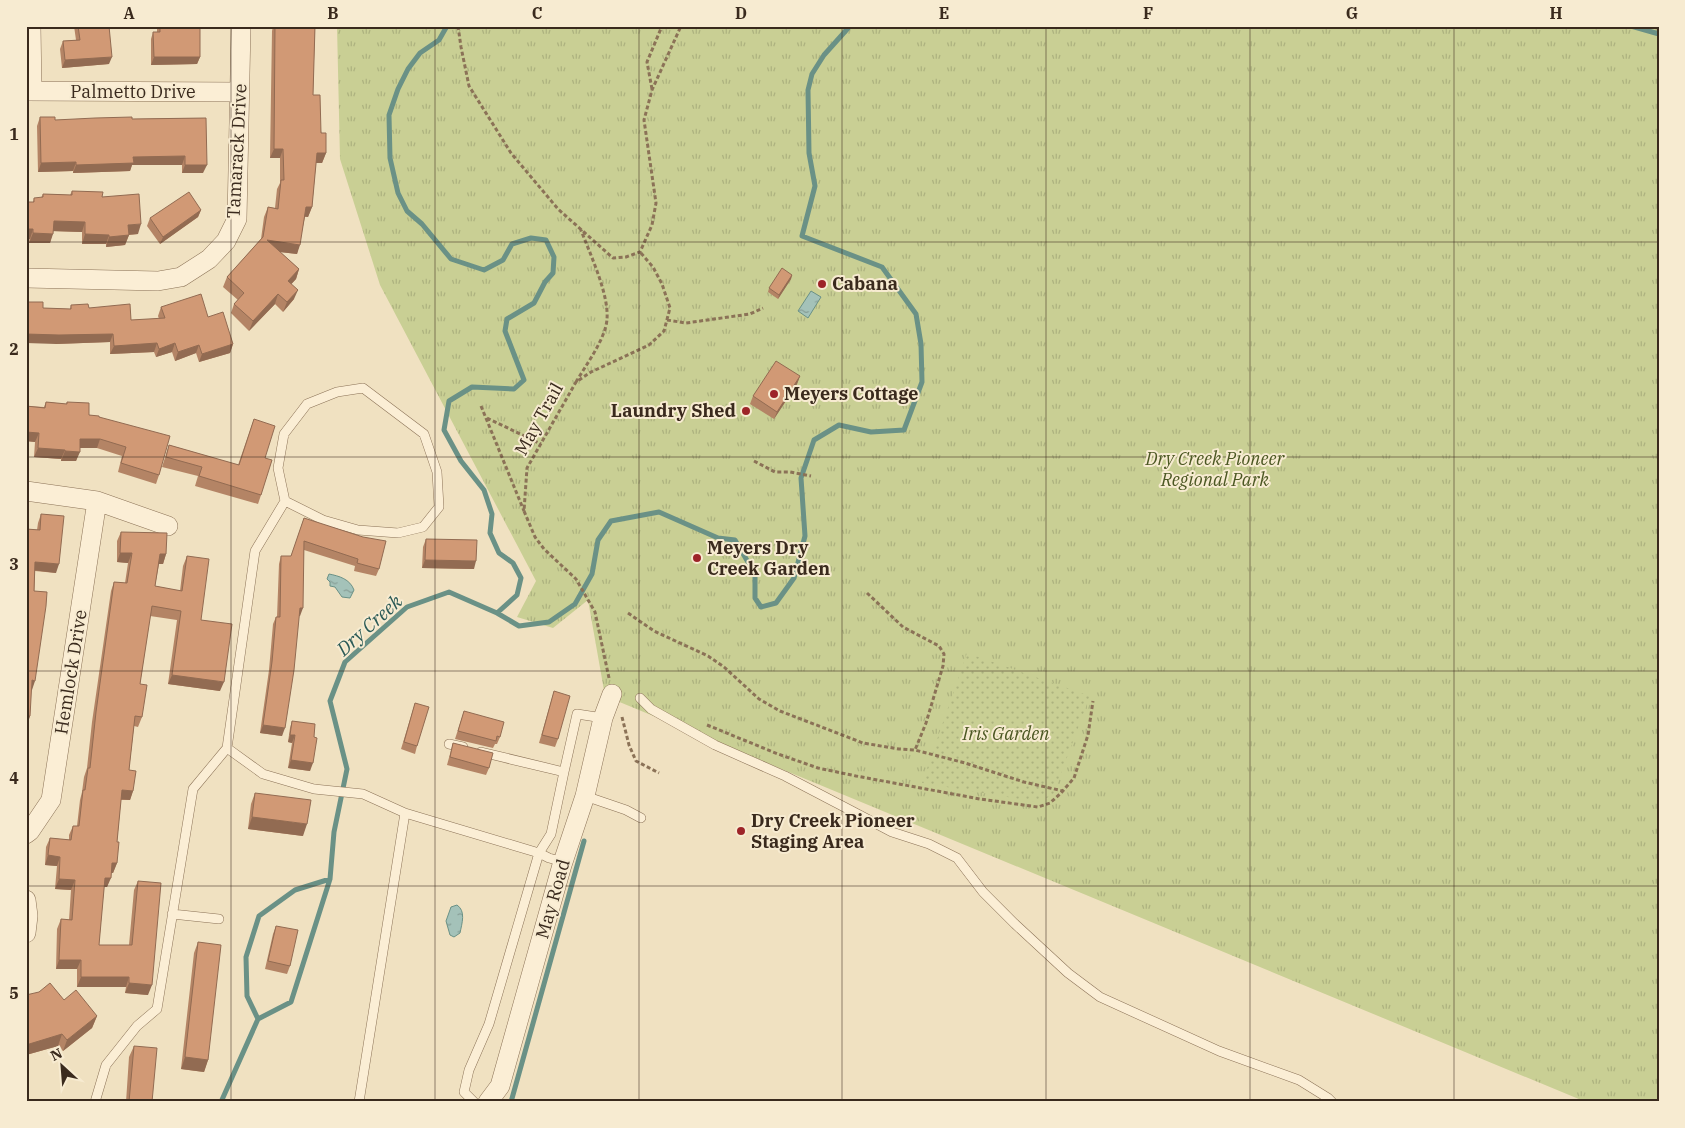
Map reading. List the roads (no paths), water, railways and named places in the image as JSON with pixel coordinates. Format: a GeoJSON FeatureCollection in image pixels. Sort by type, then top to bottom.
{"type":"FeatureCollection","features":[{"type":"Feature","properties":{"kind":"street"},"geometry":{"type":"LineString","coordinates":[[29,91],[31,26]]}},
{"type":"Feature","properties":{"kind":"street","name":"Tamarack Drive"},"geometry":{"type":"LineString","coordinates":[[26,278],[158,281],[181,277],[209,259],[226,241],[237,219],[240,26]]}},
{"type":"Feature","properties":{"kind":"street","name":"Palmetto Drive"},"geometry":{"type":"LineString","coordinates":[[29,91],[240,92]]}},
{"type":"Feature","properties":{"kind":"street"},"geometry":{"type":"LineString","coordinates":[[26,491],[96,501],[168,526]]}},
{"type":"Feature","properties":{"kind":"street","name":"Hemlock Drive"},"geometry":{"type":"LineString","coordinates":[[26,834],[51,800],[96,501]]}},
{"type":"Feature","properties":{"kind":"street","name":"May Road"},"geometry":{"type":"LineString","coordinates":[[488,1102],[498,1094],[564,862],[585,796],[603,718],[612,694]]}},
{"type":"Feature","properties":{"kind":"street"},"geometry":{"type":"LineString","coordinates":[[26,900],[28,916],[26,933]]}},
{"type":"Feature","properties":{"kind":"lane"},"geometry":{"type":"LineString","coordinates":[[95,1102],[106,1066],[137,1026],[157,1009],[193,789],[227,748],[256,551],[285,501],[278,468],[284,434],[307,404],[337,392],[363,388],[424,434],[438,472],[439,507],[424,527],[398,533],[358,530],[323,520],[285,501]]}},
{"type":"Feature","properties":{"kind":"lane"},"geometry":{"type":"LineString","coordinates":[[640,698],[651,708],[715,745],[784,776],[892,832],[929,844],[957,858],[983,892],[1015,924],[1068,973],[1100,997],[1219,1050],[1299,1080],[1332,1102]]}},
{"type":"Feature","properties":{"kind":"lane"},"geometry":{"type":"LineString","coordinates":[[474,1102],[464,1092],[469,1070],[489,1024],[539,853],[551,834],[577,714],[603,718]]}},
{"type":"Feature","properties":{"kind":"lane"},"geometry":{"type":"LineString","coordinates":[[449,744],[564,772]]}},
{"type":"Feature","properties":{"kind":"lane"},"geometry":{"type":"LineString","coordinates":[[227,748],[263,774],[314,789],[363,794],[405,812],[564,862]]}},
{"type":"Feature","properties":{"kind":"lane"},"geometry":{"type":"LineString","coordinates":[[585,796],[626,810],[640,818]]}},
{"type":"Feature","properties":{"kind":"lane"},"geometry":{"type":"LineString","coordinates":[[359,1102],[405,812]]}},
{"type":"Feature","properties":{"kind":"lane"},"geometry":{"type":"LineString","coordinates":[[172,914],[219,919]]}},
{"type":"Feature","properties":{"kind":"water"},"geometry":{"type":"Polygon","coordinates":[[[811,291],[821,297],[808,318],[798,311],[811,291]]]}},
{"type":"Feature","properties":{"kind":"water"},"geometry":{"type":"Polygon","coordinates":[[[329,574],[340,577],[350,583],[354,590],[350,598],[342,597],[335,587],[330,586],[330,582],[327,579],[329,574]]]}},
{"type":"Feature","properties":{"kind":"water"},"geometry":{"type":"Polygon","coordinates":[[[457,905],[462,910],[462,921],[460,933],[454,937],[450,935],[446,921],[451,907],[457,905]]]}},
{"type":"Feature","properties":{"kind":"waterway","name":"Dry Creek"},"geometry":{"type":"LineString","coordinates":[[447,26],[439,40],[420,53],[408,69],[398,89],[389,115],[390,158],[398,193],[407,211],[422,224],[451,259],[484,270],[503,260],[512,244],[531,238],[546,240],[554,257],[553,273],[545,282],[534,303],[507,319],[505,331],[524,380],[514,389],[472,387],[449,401],[444,430],[461,461],[484,490],[492,514],[490,533],[499,553],[513,563],[521,578],[517,595],[497,613]]}},
{"type":"Feature","properties":{"kind":"waterway"},"geometry":{"type":"LineString","coordinates":[[221,1102],[258,1019],[291,1002],[330,879],[334,832],[347,769],[330,701],[345,662],[407,607],[449,592],[497,613],[519,626],[549,622],[575,604],[592,574],[598,540],[611,521],[659,512],[718,538],[735,540],[755,574],[755,598],[761,607],[776,603],[794,578],[805,536],[801,478],[814,440],[839,425],[871,432],[904,430],[922,382],[921,344],[916,314],[882,267],[802,236],[815,186],[809,153],[808,90],[812,74],[824,55],[850,26]]}},
{"type":"Feature","properties":{"kind":"waterway"},"geometry":{"type":"LineString","coordinates":[[1631,26],[1659,34]]}},
{"type":"Feature","properties":{"kind":"waterway"},"geometry":{"type":"LineString","coordinates":[[511,1102],[584,841]]}},
{"type":"Feature","properties":{"kind":"waterway","name":"Dry Creek"},"geometry":{"type":"LineString","coordinates":[[258,1019],[247,996],[246,957],[259,916],[295,890],[330,879]]}},
{"type":"Feature","properties":{"kind":"place","name":"Cabana"},"geometry":{"type":"Point","coordinates":[822,284]}},
{"type":"Feature","properties":{"kind":"place","name":"Meyers Cottage"},"geometry":{"type":"Point","coordinates":[774,394]}},
{"type":"Feature","properties":{"kind":"place","name":"Laundry Shed"},"geometry":{"type":"Point","coordinates":[746,411]}},
{"type":"Feature","properties":{"kind":"place","name":"Meyers Dry Creek Garden"},"geometry":{"type":"Point","coordinates":[697,558]}},
{"type":"Feature","properties":{"kind":"place","name":"Dry Creek Pioneer Staging Area"},"geometry":{"type":"Point","coordinates":[741,831]}},
{"type":"Feature","properties":{"kind":"park label","name":"Dry Creek Pioneer Regional Park"},"geometry":{"type":"Point","coordinates":[1215,469]}},
{"type":"Feature","properties":{"kind":"park label","name":"Iris Garden"},"geometry":{"type":"Point","coordinates":[1006,734]}}]}
